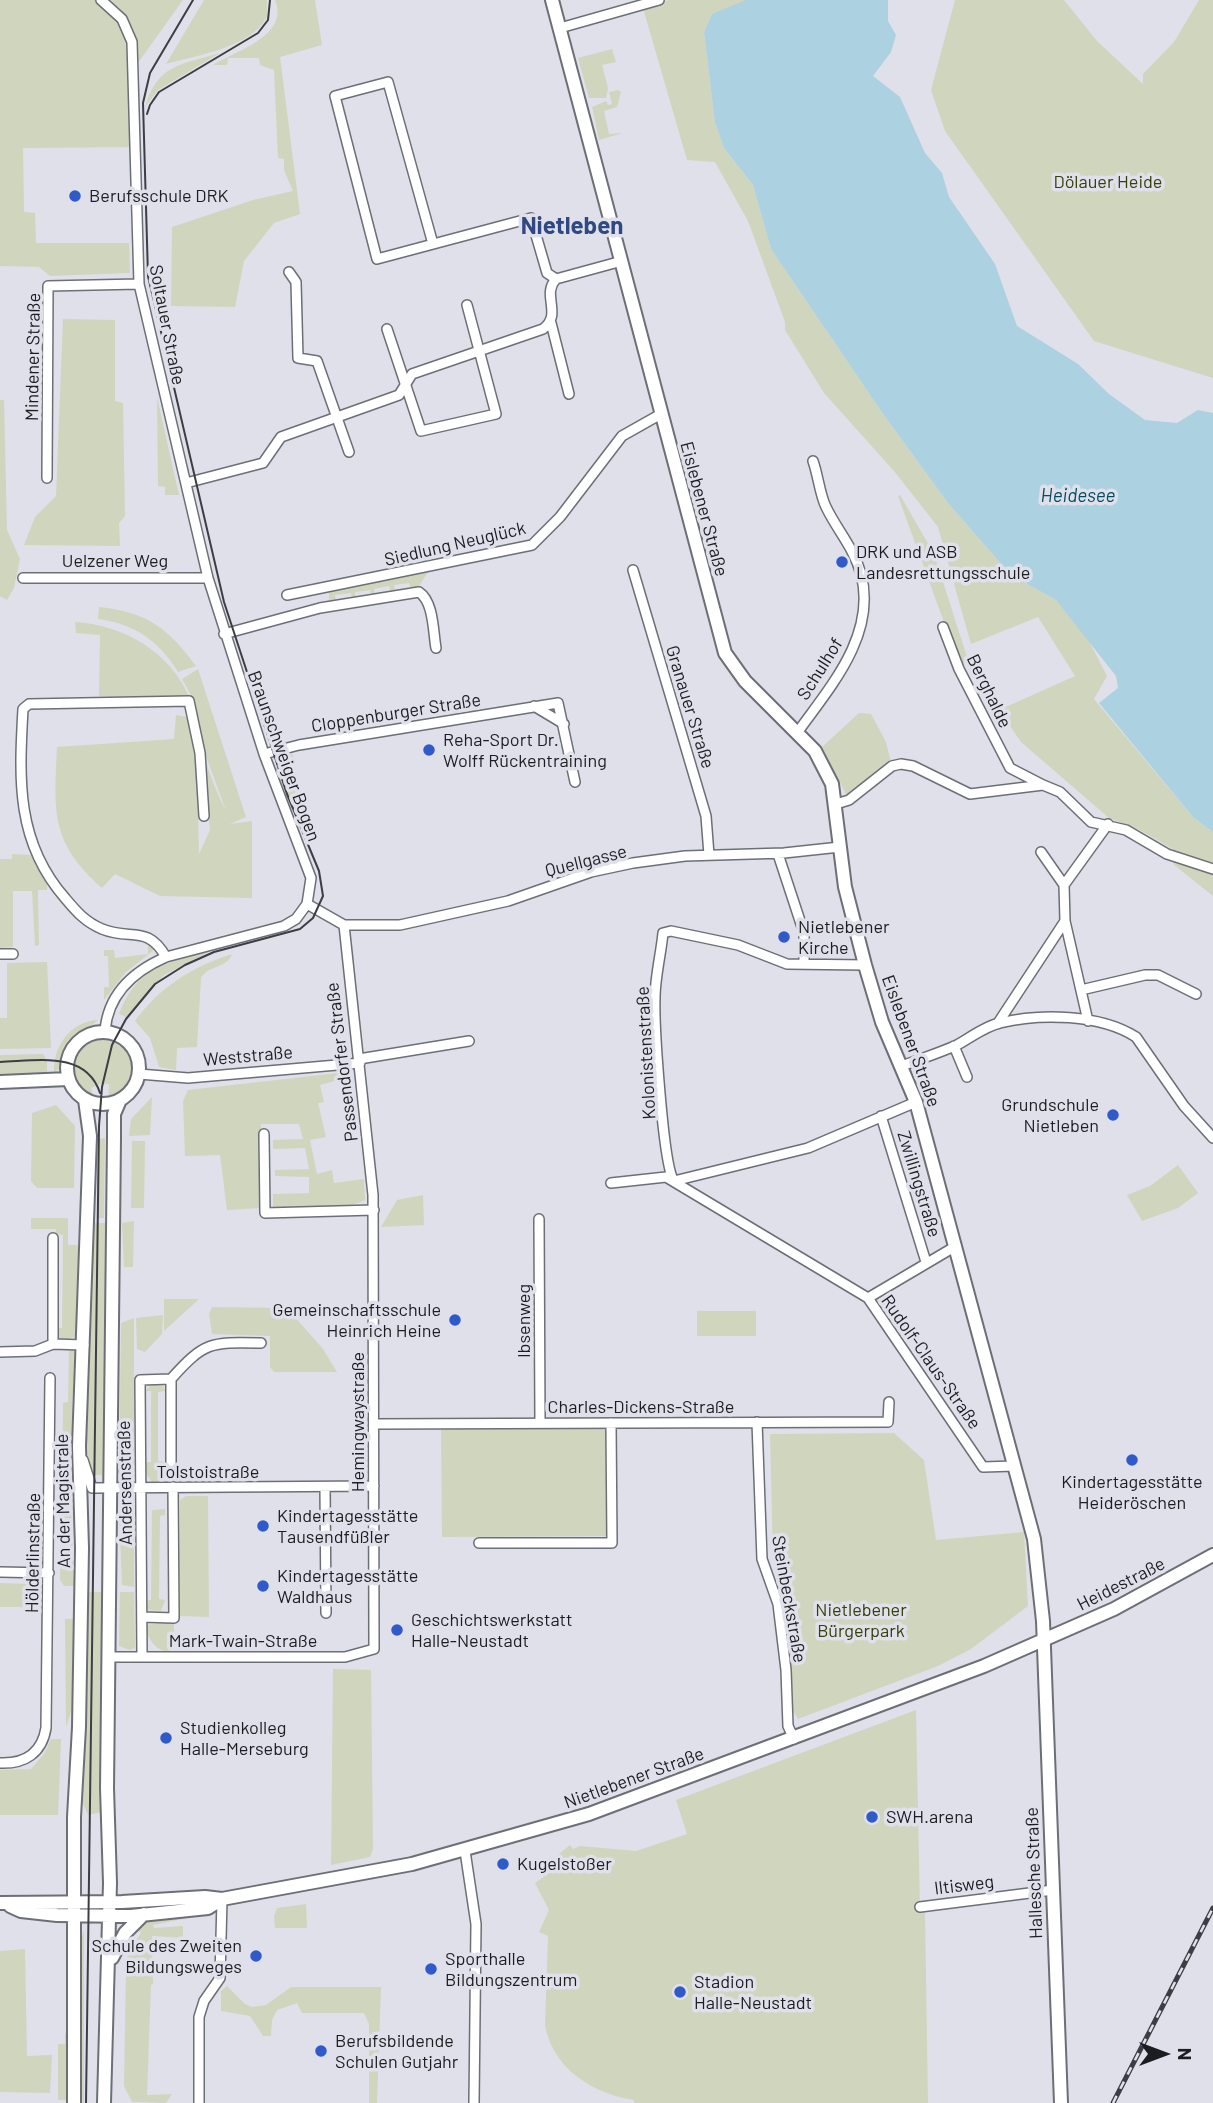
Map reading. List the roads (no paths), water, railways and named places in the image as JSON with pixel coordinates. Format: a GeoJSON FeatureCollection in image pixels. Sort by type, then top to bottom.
{"type":"FeatureCollection","features":[{"type":"Feature","properties":{"kind":"main road","name":"Eislebener Straße"},"geometry":{"type":"LineString","coordinates":[[552,0],[725,653],[745,681],[797,733],[824,765],[836,804],[845,887],[865,965],[882,1022],[916,1102],[1039,1563],[1043,1642]]}},
{"type":"Feature","properties":{"kind":"main road"},"geometry":{"type":"LineString","coordinates":[[104,2103],[110,1915],[107,1788],[114,1114],[120,1100],[134,1087],[138,1060],[130,1044],[117,1034],[105,1031],[86,1035],[72,1048],[67,1062],[68,1079],[76,1093],[86,1100],[103,1104],[120,1100]]}},
{"type":"Feature","properties":{"kind":"main road"},"geometry":{"type":"LineString","coordinates":[[0,1082],[68,1079]]}},
{"type":"Feature","properties":{"kind":"main road","name":"An der Magistrale"},"geometry":{"type":"LineString","coordinates":[[74,2103],[74,1908],[82,1548],[78,1498],[85,1345],[90,1118],[86,1100]]}},
{"type":"Feature","properties":{"kind":"main road","name":"Heidestraße"},"geometry":{"type":"LineString","coordinates":[[1043,1642],[1114,1609],[1213,1555]]}},
{"type":"Feature","properties":{"kind":"main road","name":"Nietlebener Straße"},"geometry":{"type":"LineString","coordinates":[[110,1902],[205,1897],[222,1899],[368,1874],[465,1851],[589,1814],[793,1739],[1043,1642]]}},
{"type":"Feature","properties":{"kind":"main road","name":"Hallesche Straße"},"geometry":{"type":"LineString","coordinates":[[1043,1642],[1061,2103]]}},
{"type":"Feature","properties":{"kind":"main road","name":"Nietlebener Straße"},"geometry":{"type":"LineString","coordinates":[[110,1915],[208,1908],[222,1899]]}},
{"type":"Feature","properties":{"kind":"main road"},"geometry":{"type":"LineString","coordinates":[[1,1903],[21,1911],[74,1908],[110,1902]]}},
{"type":"Feature","properties":{"kind":"main road"},"geometry":{"type":"LineString","coordinates":[[74,1908],[94,1915],[110,1915]]}},
{"type":"Feature","properties":{"kind":"main road"},"geometry":{"type":"LineString","coordinates":[[109,1959],[125,1933],[144,1914]]}},
{"type":"Feature","properties":{"kind":"main road"},"geometry":{"type":"LineString","coordinates":[[94,1915],[109,1959]]}},
{"type":"Feature","properties":{"kind":"street","name":"Soltauer Straße"},"geometry":{"type":"LineString","coordinates":[[102,0],[122,19],[132,42],[139,284],[208,578]]}},
{"type":"Feature","properties":{"kind":"street"},"geometry":{"type":"LineString","coordinates":[[560,28],[659,0]]}},
{"type":"Feature","properties":{"kind":"street"},"geometry":{"type":"LineString","coordinates":[[433,244],[388,82],[335,96],[377,258],[433,244],[531,218],[547,273],[556,279]]}},
{"type":"Feature","properties":{"kind":"street"},"geometry":{"type":"LineString","coordinates":[[569,394],[551,323],[554,313],[550,287],[556,279],[622,261]]}},
{"type":"Feature","properties":{"kind":"street"},"geometry":{"type":"LineString","coordinates":[[289,272],[296,282],[298,358],[317,362],[349,452]]}},
{"type":"Feature","properties":{"kind":"street","name":"Mindener Straße"},"geometry":{"type":"LineString","coordinates":[[47,478],[48,286],[139,284]]}},
{"type":"Feature","properties":{"kind":"street"},"geometry":{"type":"LineString","coordinates":[[387,329],[421,431],[496,414],[467,305]]}},
{"type":"Feature","properties":{"kind":"street"},"geometry":{"type":"LineString","coordinates":[[186,483],[263,463],[281,437],[399,395],[412,374],[544,328],[551,323]]}},
{"type":"Feature","properties":{"kind":"street","name":"Siedlung Neuglück"},"geometry":{"type":"LineString","coordinates":[[287,595],[531,545],[560,517],[622,436],[661,414]]}},
{"type":"Feature","properties":{"kind":"street","name":"Schulhof"},"geometry":{"type":"LineString","coordinates":[[797,733],[852,652],[862,614],[862,575],[849,542],[825,505],[821,482],[813,461]]}},
{"type":"Feature","properties":{"kind":"street","name":"Granauer Straße"},"geometry":{"type":"LineString","coordinates":[[633,570],[706,816],[709,855]]}},
{"type":"Feature","properties":{"kind":"street","name":"Uelzener Weg"},"geometry":{"type":"LineString","coordinates":[[23,578],[208,578]]}},
{"type":"Feature","properties":{"kind":"street","name":"Braunschweiger Bogen"},"geometry":{"type":"LineString","coordinates":[[208,578],[264,754],[309,871],[311,889],[307,904]]}},
{"type":"Feature","properties":{"kind":"street","name":"Siedlung Neuglück"},"geometry":{"type":"LineString","coordinates":[[224,634],[320,608],[419,592],[425,596],[428,604],[436,648]]}},
{"type":"Feature","properties":{"kind":"street","name":"Berghalde"},"geometry":{"type":"LineString","coordinates":[[943,627],[958,669],[1021,789]]}},
{"type":"Feature","properties":{"kind":"street"},"geometry":{"type":"LineString","coordinates":[[166,957],[157,941],[145,935],[107,931],[91,924],[53,885],[33,852],[23,807],[23,709],[29,704],[189,701],[200,753],[204,816]]}},
{"type":"Feature","properties":{"kind":"street","name":"Cloppenburger Straße"},"geometry":{"type":"LineString","coordinates":[[264,754],[301,744],[558,703],[564,724]]}},
{"type":"Feature","properties":{"kind":"street"},"geometry":{"type":"LineString","coordinates":[[534,706],[564,724],[575,782]]}},
{"type":"Feature","properties":{"kind":"street"},"geometry":{"type":"LineString","coordinates":[[836,804],[849,800],[892,766],[901,764],[913,766],[971,794],[1043,785]]}},
{"type":"Feature","properties":{"kind":"street"},"geometry":{"type":"LineString","coordinates":[[1010,768],[1060,792],[1091,822],[1108,824],[1141,837],[1167,854],[1213,869]]}},
{"type":"Feature","properties":{"kind":"street"},"geometry":{"type":"LineString","coordinates":[[1064,885],[1108,824]]}},
{"type":"Feature","properties":{"kind":"street","name":"Quellgasse"},"geometry":{"type":"LineString","coordinates":[[344,925],[401,925],[508,901],[591,872],[709,855],[781,853],[840,847]]}},
{"type":"Feature","properties":{"kind":"street"},"geometry":{"type":"LineString","coordinates":[[1041,852],[1064,885],[1065,921],[1088,1021]]}},
{"type":"Feature","properties":{"kind":"street"},"geometry":{"type":"LineString","coordinates":[[781,853],[804,933],[804,962],[836,966],[865,965]]}},
{"type":"Feature","properties":{"kind":"street"},"geometry":{"type":"LineString","coordinates":[[105,1031],[111,1003],[129,979],[166,957],[284,926],[296,919],[307,904],[344,925]]}},
{"type":"Feature","properties":{"kind":"street"},"geometry":{"type":"LineString","coordinates":[[998,1023],[1065,921]]}},
{"type":"Feature","properties":{"kind":"street","name":"Passendorfer Straße"},"geometry":{"type":"LineString","coordinates":[[344,925],[373,1195]]}},
{"type":"Feature","properties":{"kind":"street","name":"Kolonistenstraße"},"geometry":{"type":"LineString","coordinates":[[674,1181],[670,1175],[667,1148],[655,997],[663,933],[671,931],[738,945],[774,962],[804,962]]}},
{"type":"Feature","properties":{"kind":"street"},"geometry":{"type":"LineString","coordinates":[[0,954],[13,954]]}},
{"type":"Feature","properties":{"kind":"street"},"geometry":{"type":"LineString","coordinates":[[1081,990],[1145,975],[1158,975],[1196,994]]}},
{"type":"Feature","properties":{"kind":"street"},"geometry":{"type":"LineString","coordinates":[[902,1066],[954,1046],[998,1023],[1045,1018],[1088,1021],[1126,1031],[1136,1037],[1184,1106],[1213,1138]]}},
{"type":"Feature","properties":{"kind":"street","name":"Weststraße"},"geometry":{"type":"LineString","coordinates":[[138,1074],[188,1078],[359,1061],[469,1041]]}},
{"type":"Feature","properties":{"kind":"street"},"geometry":{"type":"LineString","coordinates":[[954,1046],[967,1077]]}},
{"type":"Feature","properties":{"kind":"street"},"geometry":{"type":"LineString","coordinates":[[611,1184],[666,1177],[674,1181],[807,1148],[916,1102]]}},
{"type":"Feature","properties":{"kind":"street","name":"Zwillingstraße"},"geometry":{"type":"LineString","coordinates":[[881,1116],[926,1262]]}},
{"type":"Feature","properties":{"kind":"street"},"geometry":{"type":"LineString","coordinates":[[264,1134],[265,1213],[374,1210]]}},
{"type":"Feature","properties":{"kind":"street","name":"Rudolf-Claus-Straße"},"geometry":{"type":"LineString","coordinates":[[674,1181],[868,1298],[983,1467],[1015,1466]]}},
{"type":"Feature","properties":{"kind":"street","name":"Hemingwaystraße"},"geometry":{"type":"LineString","coordinates":[[373,1195],[374,1649]]}},
{"type":"Feature","properties":{"kind":"street","name":"Ibsenweg"},"geometry":{"type":"LineString","coordinates":[[539,1219],[540,1423]]}},
{"type":"Feature","properties":{"kind":"street"},"geometry":{"type":"LineString","coordinates":[[53,1238],[53,1344]]}},
{"type":"Feature","properties":{"kind":"street"},"geometry":{"type":"LineString","coordinates":[[868,1298],[956,1246]]}},
{"type":"Feature","properties":{"kind":"street"},"geometry":{"type":"LineString","coordinates":[[171,1462],[171,1379],[191,1357],[207,1346],[217,1343],[261,1343]]}},
{"type":"Feature","properties":{"kind":"street"},"geometry":{"type":"LineString","coordinates":[[0,1352],[35,1351],[53,1344],[85,1345]]}},
{"type":"Feature","properties":{"kind":"street","name":"Hölderlinstraße"},"geometry":{"type":"LineString","coordinates":[[0,1763],[19,1761],[33,1755],[43,1742],[47,1728],[50,1378]]}},
{"type":"Feature","properties":{"kind":"street","name":"Andersenstraße"},"geometry":{"type":"LineString","coordinates":[[142,1656],[140,1380],[171,1379]]}},
{"type":"Feature","properties":{"kind":"street","name":"Charles-Dickens-Straße"},"geometry":{"type":"LineString","coordinates":[[374,1424],[888,1423],[889,1402]]}},
{"type":"Feature","properties":{"kind":"street","name":"Steinbeckstraße"},"geometry":{"type":"LineString","coordinates":[[757,1422],[762,1559],[778,1604],[786,1670],[788,1726],[793,1739]]}},
{"type":"Feature","properties":{"kind":"street"},"geometry":{"type":"LineString","coordinates":[[479,1543],[612,1543],[611,1423]]}},
{"type":"Feature","properties":{"kind":"street"},"geometry":{"type":"LineString","coordinates":[[78,1498],[92,1488],[79,1446]]}},
{"type":"Feature","properties":{"kind":"street","name":"Tolstoistraße"},"geometry":{"type":"LineString","coordinates":[[92,1488],[374,1486]]}},
{"type":"Feature","properties":{"kind":"street"},"geometry":{"type":"LineString","coordinates":[[142,1617],[174,1618],[173,1487]]}},
{"type":"Feature","properties":{"kind":"street"},"geometry":{"type":"LineString","coordinates":[[325,1487],[326,1613]]}},
{"type":"Feature","properties":{"kind":"street"},"geometry":{"type":"LineString","coordinates":[[0,1572],[49,1573]]}},
{"type":"Feature","properties":{"kind":"street","name":"Mark-Twain-Straße"},"geometry":{"type":"LineString","coordinates":[[110,1657],[345,1657],[374,1649]]}},
{"type":"Feature","properties":{"kind":"street"},"geometry":{"type":"LineString","coordinates":[[465,1851],[476,1924],[474,2103]]}},
{"type":"Feature","properties":{"kind":"street","name":"Iltisweg"},"geometry":{"type":"LineString","coordinates":[[920,1907],[1053,1890]]}},
{"type":"Feature","properties":{"kind":"street"},"geometry":{"type":"LineString","coordinates":[[199,2103],[198,2017],[204,2001],[220,1978],[222,1899]]}},
{"type":"Feature","properties":{"kind":"water","name":"Heidesee"},"geometry":{"type":"Polygon","coordinates":[[[746,0],[888,0],[888,21],[896,35],[891,52],[873,76],[900,97],[925,153],[942,173],[949,197],[995,264],[1017,326],[1078,364],[1109,394],[1145,420],[1177,423],[1198,410],[1213,413],[1213,832],[1193,817],[1099,703],[1118,688],[1116,676],[1056,600],[1011,575],[948,503],[881,411],[771,249],[753,185],[724,148],[715,123],[704,32],[712,14],[746,0]]]}},
{"type":"Feature","properties":{"kind":"tram line"},"geometry":{"type":"LineString","coordinates":[[86,2103],[99,1126],[102,1087],[112,1045],[126,1019],[155,984],[185,965],[214,952],[300,929],[313,918],[323,896],[319,871],[287,794],[224,602],[148,276],[143,103],[150,73],[193,0]]}},
{"type":"Feature","properties":{"kind":"tram line"},"geometry":{"type":"LineString","coordinates":[[147,114],[159,92],[258,33],[268,20],[270,0]]}},
{"type":"Feature","properties":{"kind":"tram line"},"geometry":{"type":"LineString","coordinates":[[0,1062],[44,1060],[72,1064],[93,1079],[100,1093]]}},
{"type":"Feature","properties":{"kind":"railway"},"geometry":{"type":"LineString","coordinates":[[1113,2103],[1213,1908]]}},
{"type":"Feature","properties":{"kind":"place","name":"Berufsschule DRK"},"geometry":{"type":"Point","coordinates":[75,196]}},
{"type":"Feature","properties":{"kind":"place","name":"DRK und ASB Landesrettungsschule"},"geometry":{"type":"Point","coordinates":[842,562]}},
{"type":"Feature","properties":{"kind":"place","name":"Reha-Sport Dr. Wolff Rückentraining"},"geometry":{"type":"Point","coordinates":[429,750]}},
{"type":"Feature","properties":{"kind":"place","name":"Nietlebener Kirche"},"geometry":{"type":"Point","coordinates":[784,937]}},
{"type":"Feature","properties":{"kind":"place","name":"Grundschule Nietleben"},"geometry":{"type":"Point","coordinates":[1113,1115]}},
{"type":"Feature","properties":{"kind":"place","name":"Gemeinschaftsschule Heinrich Heine"},"geometry":{"type":"Point","coordinates":[455,1320]}},
{"type":"Feature","properties":{"kind":"place","name":"Kindertagesstätte Heideröschen"},"geometry":{"type":"Point","coordinates":[1132,1460]}},
{"type":"Feature","properties":{"kind":"place","name":"Kindertagesstätte Tausendfüßler"},"geometry":{"type":"Point","coordinates":[263,1526]}},
{"type":"Feature","properties":{"kind":"place","name":"Kindertagesstätte Waldhaus"},"geometry":{"type":"Point","coordinates":[263,1586]}},
{"type":"Feature","properties":{"kind":"place","name":"Geschichtswerkstatt Halle-Neustadt"},"geometry":{"type":"Point","coordinates":[397,1630]}},
{"type":"Feature","properties":{"kind":"place","name":"Studienkolleg Halle-Merseburg"},"geometry":{"type":"Point","coordinates":[166,1738]}},
{"type":"Feature","properties":{"kind":"place","name":"SWH.arena"},"geometry":{"type":"Point","coordinates":[872,1817]}},
{"type":"Feature","properties":{"kind":"place","name":"Kugelstoßer"},"geometry":{"type":"Point","coordinates":[503,1864]}},
{"type":"Feature","properties":{"kind":"place","name":"Schule des Zweiten Bildungsweges"},"geometry":{"type":"Point","coordinates":[256,1956]}},
{"type":"Feature","properties":{"kind":"place","name":"Sporthalle Bildungszentrum"},"geometry":{"type":"Point","coordinates":[431,1969]}},
{"type":"Feature","properties":{"kind":"place","name":"Stadion Halle-Neustadt"},"geometry":{"type":"Point","coordinates":[680,1992]}},
{"type":"Feature","properties":{"kind":"place","name":"Berufsbildende Schulen Gutjahr"},"geometry":{"type":"Point","coordinates":[321,2051]}},
{"type":"Feature","properties":{"kind":"district","name":"Nietleben"},"geometry":{"type":"Point","coordinates":[572,226]}},
{"type":"Feature","properties":{"kind":"park label","name":"Dölauer Heide"},"geometry":{"type":"Point","coordinates":[1108,182]}},
{"type":"Feature","properties":{"kind":"park label","name":"Nietlebener Bürgerpark"},"geometry":{"type":"Point","coordinates":[861,1620]}}]}
